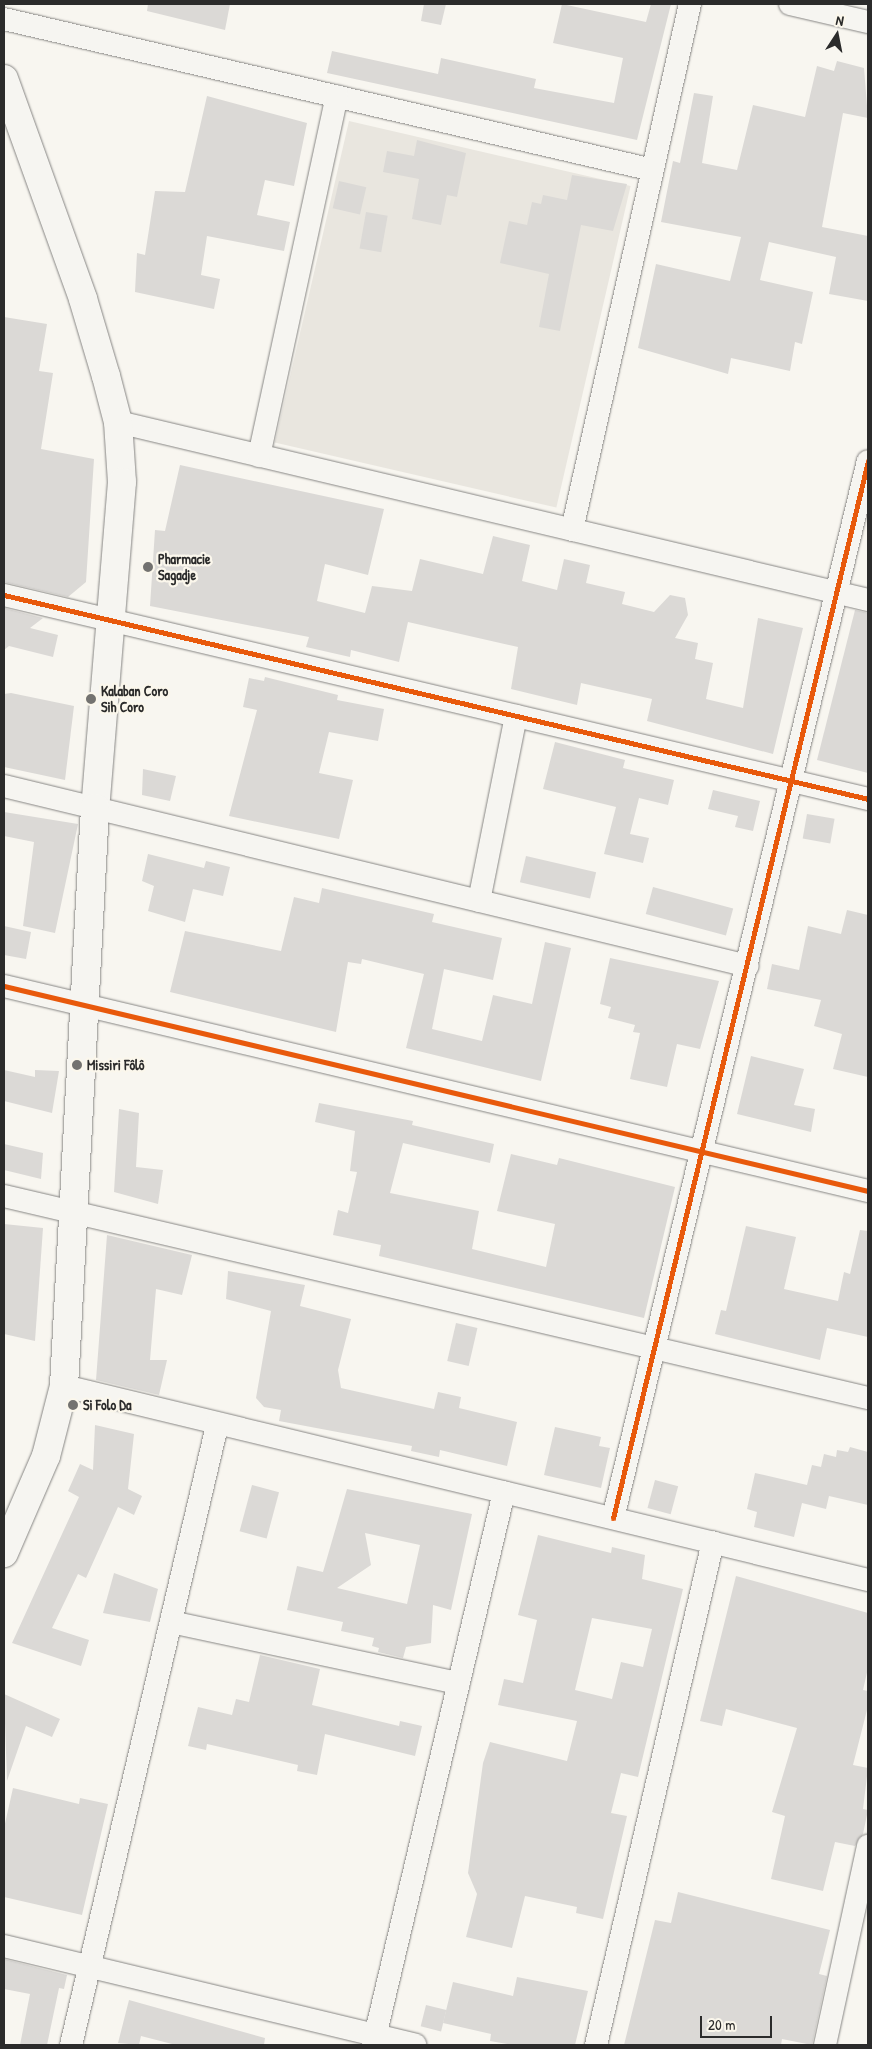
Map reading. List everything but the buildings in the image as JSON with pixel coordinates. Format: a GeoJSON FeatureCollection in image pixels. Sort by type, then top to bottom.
{"type":"FeatureCollection","features":[{"type":"Feature","properties":{"kind":"main road"},"geometry":{"type":"LineString","coordinates":[[4,79],[83,299],[118,422],[122,482],[96,808],[77,1213],[64,1386],[46,1456],[4,1553]]}},
{"type":"Feature","properties":{"kind":"street"},"geometry":{"type":"LineString","coordinates":[[572,530],[690,4]]}},
{"type":"Feature","properties":{"kind":"street"},"geometry":{"type":"LineString","coordinates":[[790,4],[868,22]]}},
{"type":"Feature","properties":{"kind":"street"},"geometry":{"type":"LineString","coordinates":[[4,19],[652,170]]}},
{"type":"Feature","properties":{"kind":"street"},"geometry":{"type":"LineString","coordinates":[[260,456],[337,96]]}},
{"type":"Feature","properties":{"kind":"street"},"geometry":{"type":"LineString","coordinates":[[118,422],[868,600]]}},
{"type":"Feature","properties":{"kind":"street"},"geometry":{"type":"LineString","coordinates":[[613,1518],[656,1348],[868,461]]}},
{"type":"Feature","properties":{"kind":"street"},"geometry":{"type":"LineString","coordinates":[[4,595],[868,799]]}},
{"type":"Feature","properties":{"kind":"street"},"geometry":{"type":"LineString","coordinates":[[479,901],[516,716]]}},
{"type":"Feature","properties":{"kind":"street"},"geometry":{"type":"LineString","coordinates":[[4,786],[748,966]]}},
{"type":"Feature","properties":{"kind":"street"},"geometry":{"type":"LineString","coordinates":[[4,986],[868,1190]]}},
{"type":"Feature","properties":{"kind":"street"},"geometry":{"type":"LineString","coordinates":[[4,1196],[868,1398]]}},
{"type":"Feature","properties":{"kind":"street"},"geometry":{"type":"LineString","coordinates":[[64,1386],[217,1426],[504,1492],[868,1580]]}},
{"type":"Feature","properties":{"kind":"street"},"geometry":{"type":"LineString","coordinates":[[72,2045],[217,1426]]}},
{"type":"Feature","properties":{"kind":"street"},"geometry":{"type":"LineString","coordinates":[[374,2040],[504,1492]]}},
{"type":"Feature","properties":{"kind":"street"},"geometry":{"type":"LineString","coordinates":[[596,2045],[713,1542]]}},
{"type":"Feature","properties":{"kind":"street"},"geometry":{"type":"LineString","coordinates":[[171,1622],[459,1683]]}},
{"type":"Feature","properties":{"kind":"street"},"geometry":{"type":"LineString","coordinates":[[825,2045],[868,1846]]}},
{"type":"Feature","properties":{"kind":"street"},"geometry":{"type":"LineString","coordinates":[[4,1946],[374,2040],[415,2045]]}},
{"type":"Feature","properties":{"kind":"shaded area"},"geometry":{"type":"Polygon","coordinates":[[[349,121],[631,186],[556,508],[275,443],[349,121]]]}},
{"type":"Feature","properties":{"kind":"cycle path"},"geometry":{"type":"LineString","coordinates":[[613,1518],[868,461]]}},
{"type":"Feature","properties":{"kind":"cycle path"},"geometry":{"type":"LineString","coordinates":[[4,595],[868,799]]}},
{"type":"Feature","properties":{"kind":"cycle path"},"geometry":{"type":"LineString","coordinates":[[4,986],[868,1191]]}},
{"type":"Feature","properties":{"kind":"place","name":"Pharmacie Sagadje"},"geometry":{"type":"Point","coordinates":[148,567]}},
{"type":"Feature","properties":{"kind":"place","name":"Kalaban Coro Sih Coro"},"geometry":{"type":"Point","coordinates":[91,699]}},
{"type":"Feature","properties":{"kind":"place","name":"Missiri Fôlô"},"geometry":{"type":"Point","coordinates":[77,1065]}},
{"type":"Feature","properties":{"kind":"place","name":"Si Folo Da"},"geometry":{"type":"Point","coordinates":[73,1405]}}]}
